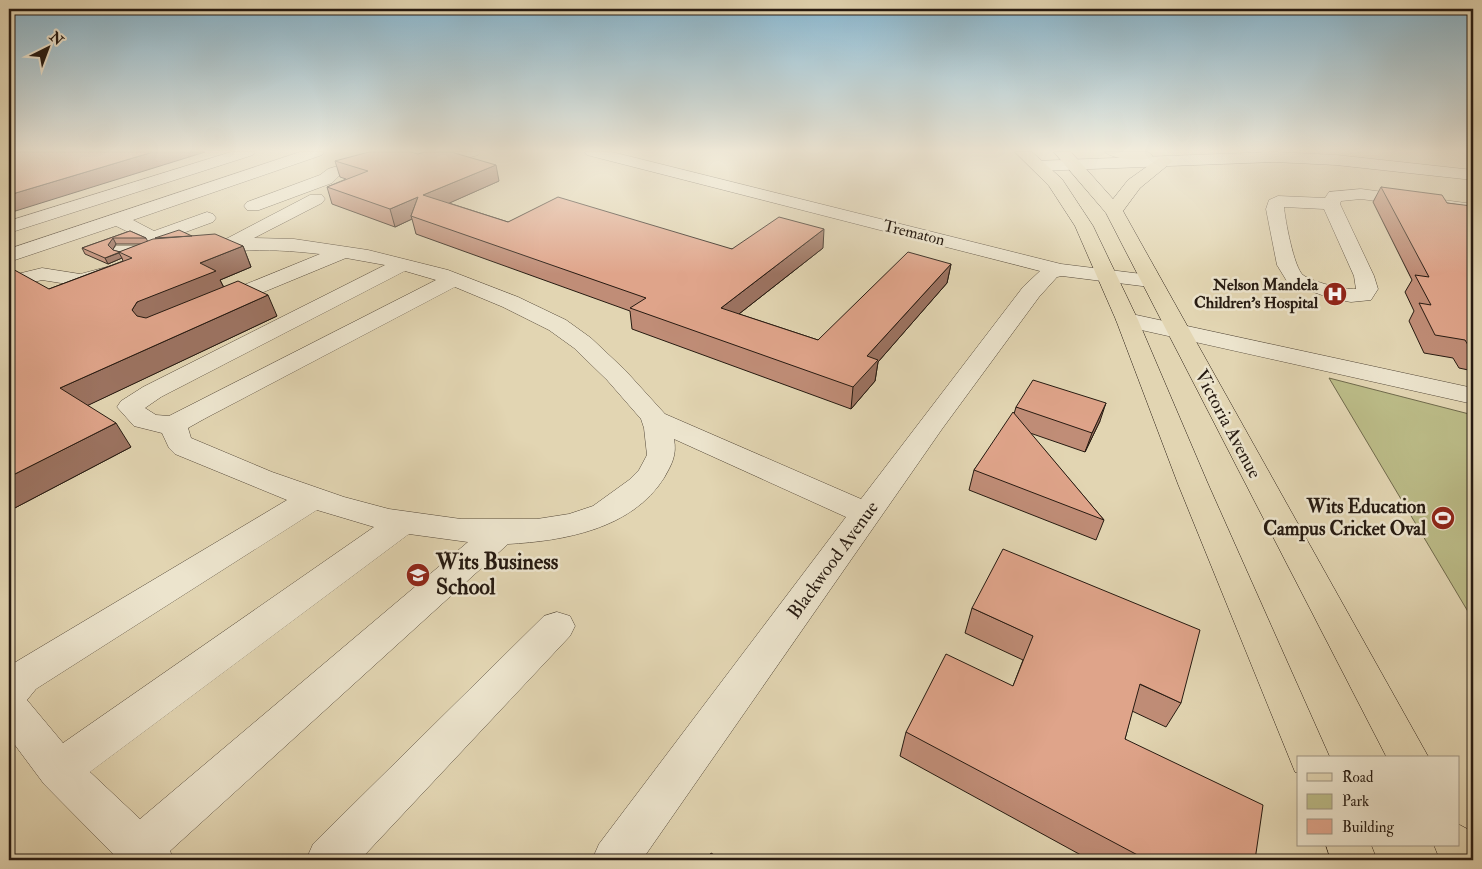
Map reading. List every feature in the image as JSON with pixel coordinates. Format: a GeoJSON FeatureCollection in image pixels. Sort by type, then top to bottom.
{"type":"FeatureCollection","features":[{"type":"Feature","properties":{"kind":"main road"},"geometry":{"type":"LineString","coordinates":[[1063,193],[1074,207],[1127,320],[1193,484],[1309,756]]}},
{"type":"Feature","properties":{"kind":"main road","name":"Victoria Avenue"},"geometry":{"type":"LineString","coordinates":[[1098,193],[1114,211],[1150,281],[1408,756]]}},
{"type":"Feature","properties":{"kind":"main road"},"geometry":{"type":"LineString","coordinates":[[1114,211],[1128,193]]}},
{"type":"Feature","properties":{"kind":"main road"},"geometry":{"type":"LineString","coordinates":[[1348,846],[1354,860]]}},
{"type":"Feature","properties":{"kind":"main road"},"geometry":{"type":"LineString","coordinates":[[1457,846],[1464,860]]}},
{"type":"Feature","properties":{"kind":"street"},"geometry":{"type":"LineString","coordinates":[[9,227],[118,193]]}},
{"type":"Feature","properties":{"kind":"street"},"geometry":{"type":"LineString","coordinates":[[9,256],[196,193]]}},
{"type":"Feature","properties":{"kind":"street"},"geometry":{"type":"LineString","coordinates":[[253,206],[289,193]]}},
{"type":"Feature","properties":{"kind":"street"},"geometry":{"type":"LineString","coordinates":[[227,244],[329,193]]}},
{"type":"Feature","properties":{"kind":"street","name":"Trematon"},"geometry":{"type":"LineString","coordinates":[[753,193],[1060,270],[1150,281]]}},
{"type":"Feature","properties":{"kind":"street"},"geometry":{"type":"LineString","coordinates":[[1331,204],[1288,200],[1275,204],[1287,265],[1295,279],[1308,286],[1352,296],[1364,295],[1367,289],[1364,276],[1331,204],[1334,196],[1362,194],[1473,208]]}},
{"type":"Feature","properties":{"kind":"street"},"geometry":{"type":"LineString","coordinates":[[9,282],[42,274],[80,280],[92,279],[207,218]]}},
{"type":"Feature","properties":{"kind":"street"},"geometry":{"type":"LineString","coordinates":[[117,219],[157,245]]}},
{"type":"Feature","properties":{"kind":"street"},"geometry":{"type":"LineString","coordinates":[[78,233],[117,247],[157,245],[188,251],[227,244],[301,246],[344,252],[403,264],[494,293],[548,319],[585,345],[616,374],[655,420],[867,514]]}},
{"type":"Feature","properties":{"kind":"street"},"geometry":{"type":"LineString","coordinates":[[200,312],[344,252]]}},
{"type":"Feature","properties":{"kind":"street"},"geometry":{"type":"LineString","coordinates":[[403,264],[152,392],[130,406],[137,418],[154,424],[174,426],[453,280]]}},
{"type":"Feature","properties":{"kind":"street","name":"Blackwood Avenue"},"geometry":{"type":"LineString","coordinates":[[615,860],[932,423],[1031,292],[1050,273],[1060,270]]}},
{"type":"Feature","properties":{"kind":"street"},"geometry":{"type":"LineString","coordinates":[[1127,320],[1473,396]]}},
{"type":"Feature","properties":{"kind":"street"},"geometry":{"type":"LineString","coordinates":[[174,426],[175,434],[182,445],[237,470],[359,512],[450,530],[502,531],[552,530],[592,520],[620,505],[648,480],[662,454],[655,420]]}},
{"type":"Feature","properties":{"kind":"street"},"geometry":{"type":"LineString","coordinates":[[9,693],[23,677],[315,497]]}},
{"type":"Feature","properties":{"kind":"street"},"geometry":{"type":"LineString","coordinates":[[59,770],[405,521]]}},
{"type":"Feature","properties":{"kind":"street"},"geometry":{"type":"LineString","coordinates":[[9,707],[59,770],[145,854],[502,531]]}},
{"type":"Feature","properties":{"kind":"street"},"geometry":{"type":"LineString","coordinates":[[329,860],[558,626]]}},
{"type":"Feature","properties":{"kind":"green space","name":"Wits Education Campus Cricket Oval"},"geometry":{"type":"Polygon","coordinates":[[[1329,378],[1473,415],[1473,620],[1329,378]]]}},
{"type":"Feature","properties":{"kind":"building"},"geometry":{"type":"Polygon","coordinates":[[[343,193],[429,193],[423,195],[508,222],[558,197],[732,249],[779,217],[824,229],[721,308],[818,340],[908,252],[951,264],[867,356],[878,360],[853,387],[630,308],[646,298],[411,216],[418,197],[390,209],[343,193]]]}},
{"type":"Feature","properties":{"kind":"building"},"geometry":{"type":"Polygon","coordinates":[[[1384,193],[1423,193],[1442,195],[1447,203],[1473,207],[1473,350],[1471,350],[1465,340],[1435,335],[1419,303],[1431,305],[1415,275],[1429,277],[1384,193]]]}},
{"type":"Feature","properties":{"kind":"building"},"geometry":{"type":"Polygon","coordinates":[[[179,230],[192,236],[155,238],[179,230]]]}},
{"type":"Feature","properties":{"kind":"building"},"geometry":{"type":"Polygon","coordinates":[[[130,231],[146,238],[113,238],[108,245],[113,250],[120,252],[105,258],[82,248],[130,231]]]}},
{"type":"Feature","properties":{"kind":"building"},"geometry":{"type":"Polygon","coordinates":[[[215,234],[243,246],[200,263],[216,271],[137,302],[132,310],[137,316],[146,318],[238,281],[268,295],[60,388],[116,423],[9,477],[9,267],[49,289],[132,258],[119,252],[153,239],[215,234]]]}},
{"type":"Feature","properties":{"kind":"building"},"geometry":{"type":"Polygon","coordinates":[[[1033,380],[1106,403],[1092,433],[1016,407],[1033,380]]]}},
{"type":"Feature","properties":{"kind":"building"},"geometry":{"type":"Polygon","coordinates":[[[1013,412],[1104,520],[974,470],[1013,412]]]}},
{"type":"Feature","properties":{"kind":"building"},"geometry":{"type":"Polygon","coordinates":[[[1003,549],[1200,630],[1181,703],[1140,684],[1125,739],[1263,805],[1255,860],[1147,860],[906,732],[946,654],[1013,686],[1033,636],[972,608],[1003,549]]]}},
{"type":"Feature","properties":{"kind":"building"},"geometry":{"type":"Polygon","coordinates":[[[711,853],[723,860],[707,860],[711,853]]]}},
{"type":"Feature","properties":{"kind":"place","name":"Nelson Mandela Children's Hospital"},"geometry":{"type":"Point","coordinates":[1335,294]}},
{"type":"Feature","properties":{"kind":"place","name":"Wits Education Campus Cricket Oval"},"geometry":{"type":"Point","coordinates":[1443,518]}},
{"type":"Feature","properties":{"kind":"place","name":"Wits Business School"},"geometry":{"type":"Point","coordinates":[418,575]}}]}
